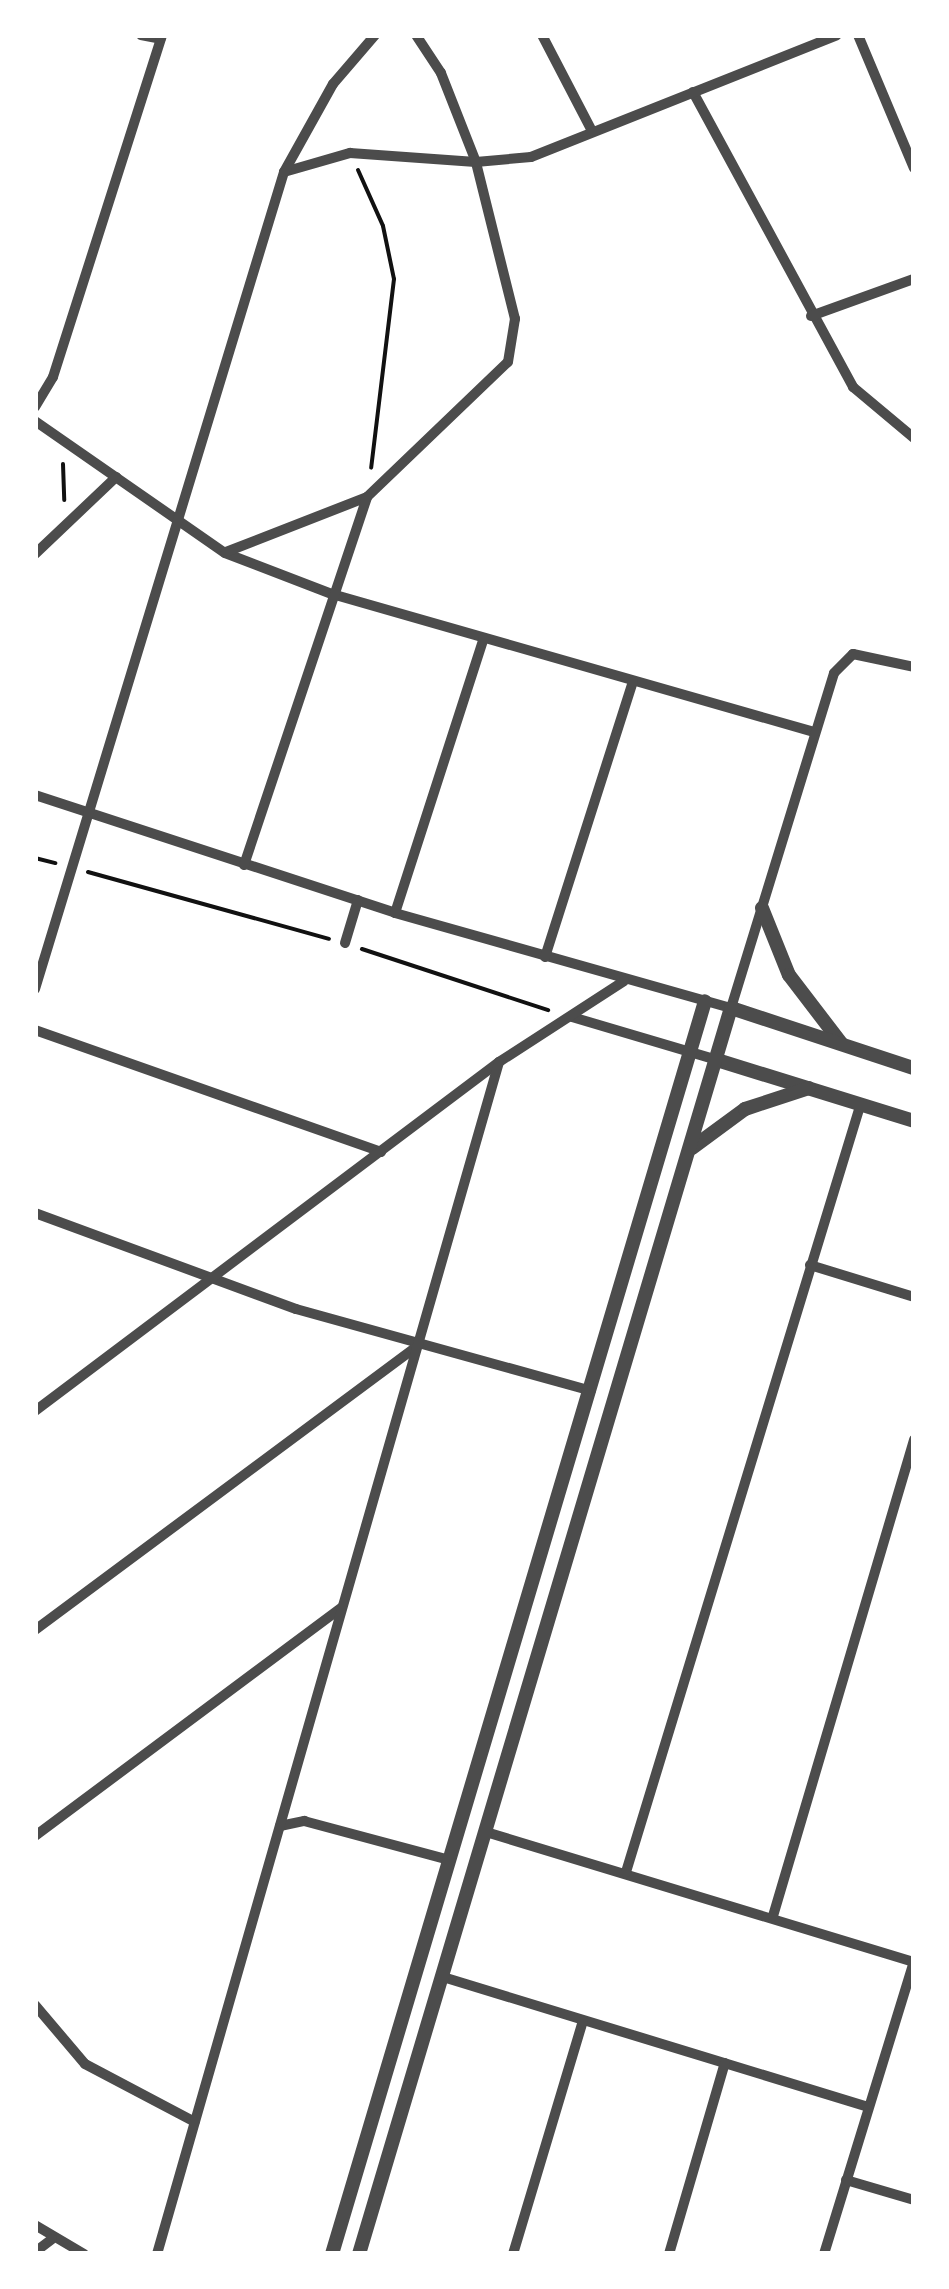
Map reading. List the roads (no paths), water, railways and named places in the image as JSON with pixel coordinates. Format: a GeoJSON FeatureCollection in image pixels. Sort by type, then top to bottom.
{"type":"FeatureCollection","features":[{"type":"Feature","properties":{"kind":"street"},"geometry":{"type":"LineString","coordinates":[[35,407],[54,378],[162,37],[141,35]]}},
{"type":"Feature","properties":{"kind":"street"},"geometry":{"type":"LineString","coordinates":[[35,989],[284,172],[333,84],[375,35]]}},
{"type":"Feature","properties":{"kind":"street"},"geometry":{"type":"LineString","coordinates":[[225,553],[367,497],[494,380],[515,341],[476,162],[441,73],[416,35]]}},
{"type":"Feature","properties":{"kind":"street"},"geometry":{"type":"LineString","coordinates":[[542,35],[591,130]]}},
{"type":"Feature","properties":{"kind":"street"},"geometry":{"type":"LineString","coordinates":[[284,172],[350,153],[476,162],[531,157],[837,35]]}},
{"type":"Feature","properties":{"kind":"street"},"geometry":{"type":"LineString","coordinates":[[858,35],[914,168]]}},
{"type":"Feature","properties":{"kind":"street"},"geometry":{"type":"LineString","coordinates":[[693,92],[811,316],[853,387],[914,438]]}},
{"type":"Feature","properties":{"kind":"street"},"geometry":{"type":"LineString","coordinates":[[811,316],[914,279]]}},
{"type":"Feature","properties":{"kind":"street"},"geometry":{"type":"LineString","coordinates":[[35,421],[225,553],[332,594],[814,732]]}},
{"type":"Feature","properties":{"kind":"street"},"geometry":{"type":"LineString","coordinates":[[35,554],[65,519],[116,477]]}},
{"type":"Feature","properties":{"kind":"street"},"geometry":{"type":"LineString","coordinates":[[244,865],[367,497]]}},
{"type":"Feature","properties":{"kind":"street"},"geometry":{"type":"LineString","coordinates":[[395,913],[484,638]]}},
{"type":"Feature","properties":{"kind":"street"},"geometry":{"type":"LineString","coordinates":[[359,2254],[814,732],[842,660],[868,654],[914,667]]}},
{"type":"Feature","properties":{"kind":"street"},"geometry":{"type":"LineString","coordinates":[[546,957],[633,682]]}},
{"type":"Feature","properties":{"kind":"street"},"geometry":{"type":"LineString","coordinates":[[35,794],[395,913],[624,981],[731,1008],[914,1068]]}},
{"type":"Feature","properties":{"kind":"street"},"geometry":{"type":"LineString","coordinates":[[345,943],[358,900]]}},
{"type":"Feature","properties":{"kind":"street"},"geometry":{"type":"LineString","coordinates":[[762,908],[789,975],[842,1043]]}},
{"type":"Feature","properties":{"kind":"street"},"geometry":{"type":"LineString","coordinates":[[35,1412],[499,1062],[624,981]]}},
{"type":"Feature","properties":{"kind":"street"},"geometry":{"type":"LineString","coordinates":[[332,2254],[705,1001]]}},
{"type":"Feature","properties":{"kind":"street"},"geometry":{"type":"LineString","coordinates":[[572,1018],[914,1120]]}},
{"type":"Feature","properties":{"kind":"street"},"geometry":{"type":"LineString","coordinates":[[35,1030],[382,1152]]}},
{"type":"Feature","properties":{"kind":"street"},"geometry":{"type":"LineString","coordinates":[[156,2254],[499,1062]]}},
{"type":"Feature","properties":{"kind":"street"},"geometry":{"type":"LineString","coordinates":[[692,1148],[746,1108],[813,1087]]}},
{"type":"Feature","properties":{"kind":"street"},"geometry":{"type":"LineString","coordinates":[[626,1872],[861,1103]]}},
{"type":"Feature","properties":{"kind":"street"},"geometry":{"type":"LineString","coordinates":[[35,1212],[214,1280],[420,1345],[591,1391]]}},
{"type":"Feature","properties":{"kind":"street"},"geometry":{"type":"LineString","coordinates":[[810,1265],[914,1298]]}},
{"type":"Feature","properties":{"kind":"street"},"geometry":{"type":"LineString","coordinates":[[35,1630],[420,1345]]}},
{"type":"Feature","properties":{"kind":"street"},"geometry":{"type":"LineString","coordinates":[[773,1916],[914,1440]]}},
{"type":"Feature","properties":{"kind":"street"},"geometry":{"type":"LineString","coordinates":[[35,1836],[342,1607]]}},
{"type":"Feature","properties":{"kind":"street"},"geometry":{"type":"LineString","coordinates":[[280,1826],[304,1821],[450,1860]]}},
{"type":"Feature","properties":{"kind":"street"},"geometry":{"type":"LineString","coordinates":[[486,1832],[914,1961],[824,2254]]}},
{"type":"Feature","properties":{"kind":"street"},"geometry":{"type":"LineString","coordinates":[[442,1977],[867,2107]]}},
{"type":"Feature","properties":{"kind":"street"},"geometry":{"type":"LineString","coordinates":[[35,2005],[85,2064],[195,2122]]}},
{"type":"Feature","properties":{"kind":"street"},"geometry":{"type":"LineString","coordinates":[[514,2254],[583,2021]]}},
{"type":"Feature","properties":{"kind":"street"},"geometry":{"type":"LineString","coordinates":[[668,2254],[726,2063]]}},
{"type":"Feature","properties":{"kind":"street"},"geometry":{"type":"LineString","coordinates":[[846,2180],[914,2200]]}},
{"type":"Feature","properties":{"kind":"street"},"geometry":{"type":"LineString","coordinates":[[35,2224],[52,2238],[84,2254]]}},
{"type":"Feature","properties":{"kind":"street"},"geometry":{"type":"LineString","coordinates":[[35,2252],[52,2238]]}}]}
